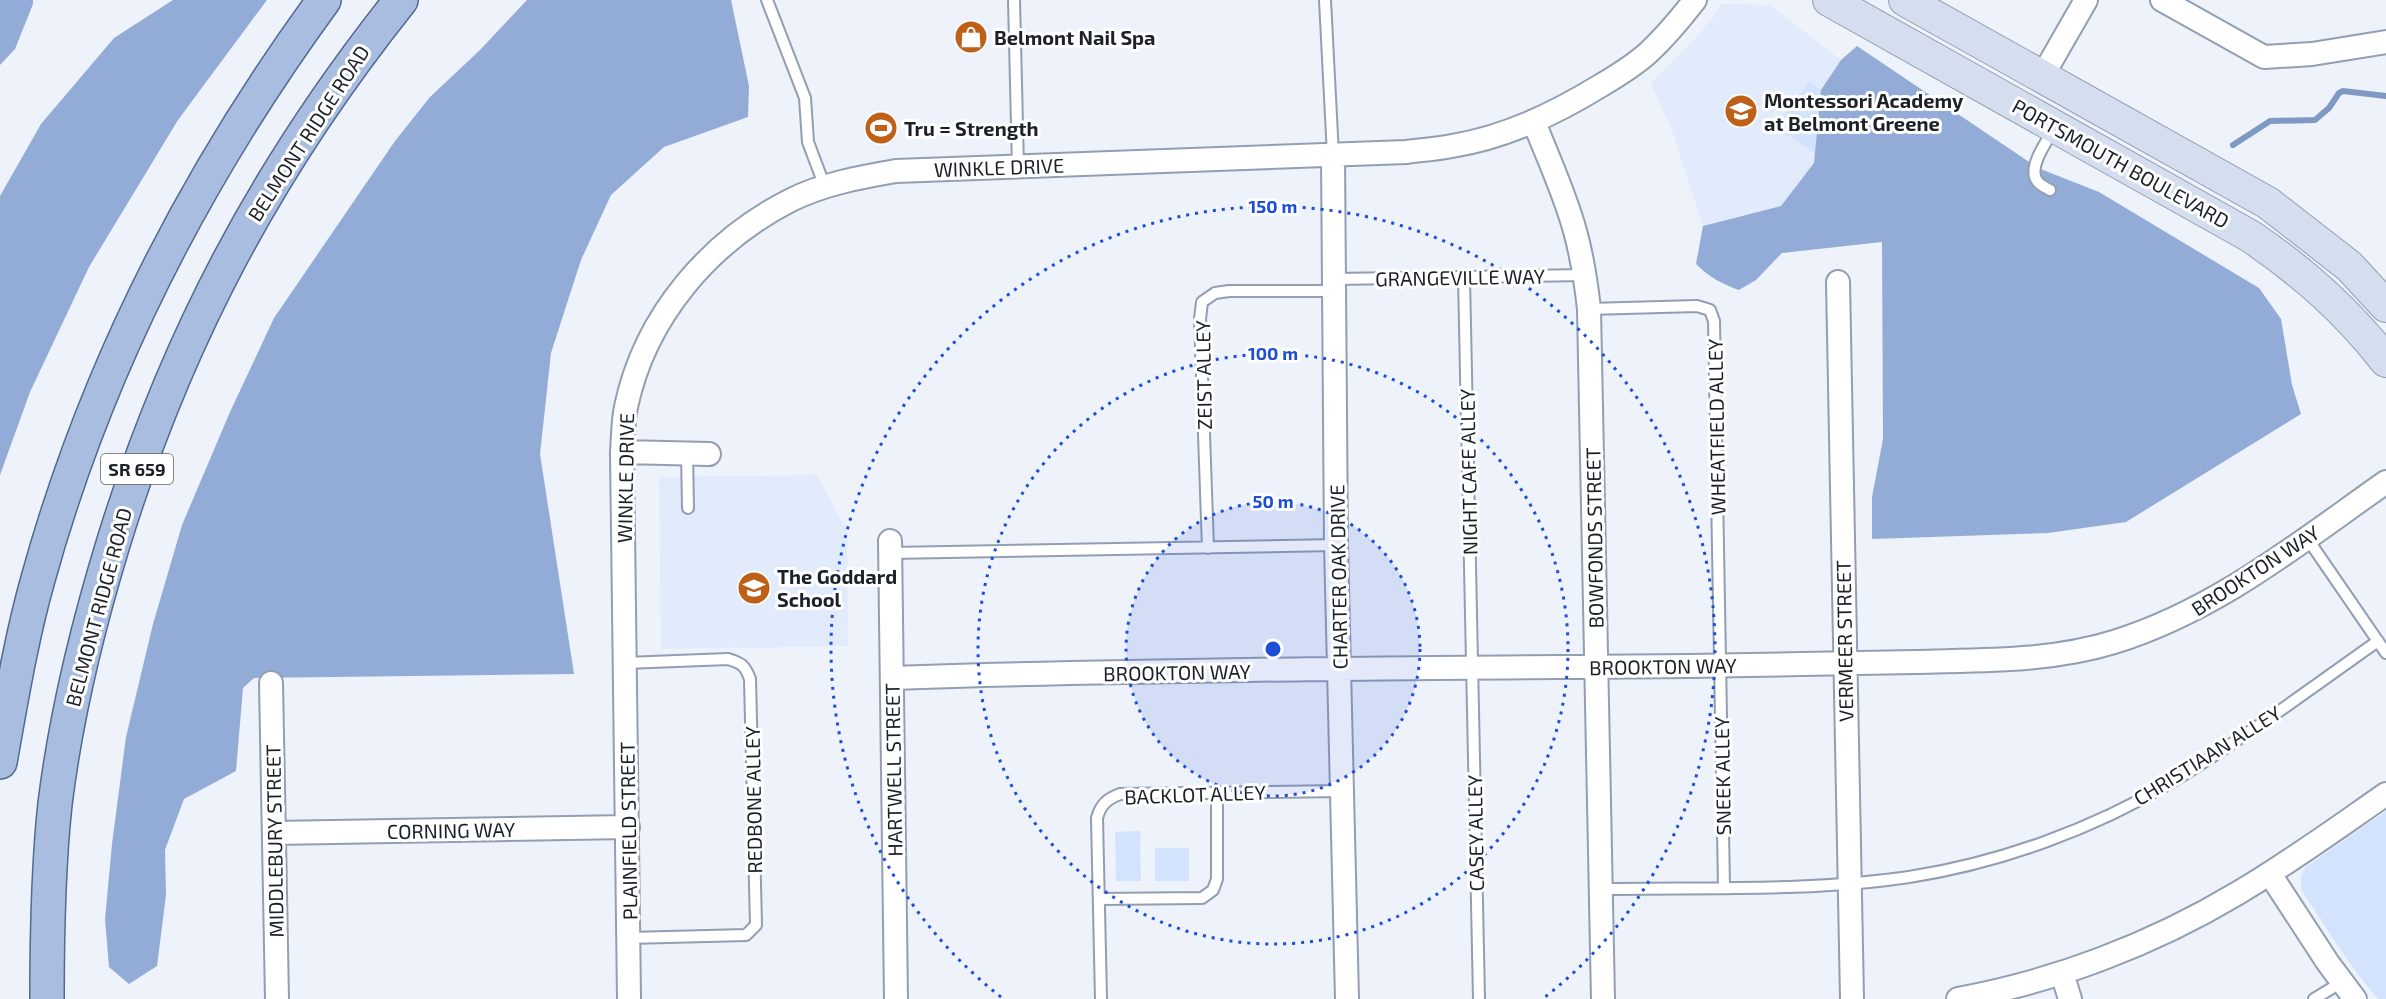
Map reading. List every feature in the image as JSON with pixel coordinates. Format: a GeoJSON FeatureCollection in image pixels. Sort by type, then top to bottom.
{"type":"FeatureCollection","features":[{"type":"Feature","properties":{"kind":"main road","name":"SR 659"},"geometry":{"type":"LineString","coordinates":[[0,762],[38,580],[76,459],[133,319],[220,156],[276,66],[324,0]]}},
{"type":"Feature","properties":{"kind":"main road","name":"BELMONT RIDGE ROAD"},"geometry":{"type":"LineString","coordinates":[[47,999],[47,919],[55,805],[77,675],[126,500],[154,421],[211,293],[248,224],[296,144],[371,38],[401,0]]}},
{"type":"Feature","properties":{"kind":"street","name":"WINKLE DRIVE"},"geometry":{"type":"LineString","coordinates":[[625,663],[622,452],[626,408],[636,371],[647,344],[679,291],[700,267],[741,231],[793,199],[825,187],[896,171],[1406,152],[1453,146],[1534,122],[1620,74],[1648,53],[1678,22],[1695,0]]}},
{"type":"Feature","properties":{"kind":"street","name":"PORTSMOUTH BOULEVARD"},"geometry":{"type":"LineString","coordinates":[[1829,0],[2198,206],[2287,261],[2359,327],[2386,361]]}},
{"type":"Feature","properties":{"kind":"street","name":"PORTSMOUTH BOULEVARD"},"geometry":{"type":"LineString","coordinates":[[1905,0],[2268,202],[2349,266],[2384,300]]}},
{"type":"Feature","properties":{"kind":"street"},"geometry":{"type":"LineString","coordinates":[[2043,75],[2086,0]]}},
{"type":"Feature","properties":{"kind":"street"},"geometry":{"type":"LineString","coordinates":[[2162,0],[2264,57],[2312,54],[2386,42]]}},
{"type":"Feature","properties":{"kind":"street","name":"BOWFONDS STREET"},"geometry":{"type":"LineString","coordinates":[[1534,122],[1567,208],[1585,274],[1589,309],[1604,999]]}},
{"type":"Feature","properties":{"kind":"street","name":"CHARTER OAK DRIVE"},"geometry":{"type":"LineString","coordinates":[[1332,155],[1336,545],[1347,999]]}},
{"type":"Feature","properties":{"kind":"street","name":"VERMEER STREET"},"geometry":{"type":"LineString","coordinates":[[1838,282],[1852,999]]}},
{"type":"Feature","properties":{"kind":"street"},"geometry":{"type":"LineString","coordinates":[[622,452],[709,454]]}},
{"type":"Feature","properties":{"kind":"street","name":"BROOKTON WAY"},"geometry":{"type":"LineString","coordinates":[[892,678],[1339,669],[1845,663],[2022,659],[2070,654],[2143,633],[2186,615],[2226,594],[2386,482]]}},
{"type":"Feature","properties":{"kind":"street","name":"HARTWELL STREET"},"geometry":{"type":"LineString","coordinates":[[890,547],[896,999]]}},
{"type":"Feature","properties":{"kind":"street","name":"PLAINFIELD STREET"},"geometry":{"type":"LineString","coordinates":[[625,663],[629,999]]}},
{"type":"Feature","properties":{"kind":"street","name":"MIDDLEBURY STREET"},"geometry":{"type":"LineString","coordinates":[[272,683],[277,999]]}},
{"type":"Feature","properties":{"kind":"street"},"geometry":{"type":"LineString","coordinates":[[1958,999],[1987,994],[2062,973],[2123,950],[2181,924],[2270,874],[2386,794]]}},
{"type":"Feature","properties":{"kind":"street","name":"CORNING WAY"},"geometry":{"type":"LineString","coordinates":[[274,833],[628,827]]}},
{"type":"Feature","properties":{"kind":"street"},"geometry":{"type":"LineString","coordinates":[[2270,874],[2348,990]]}},
{"type":"Feature","properties":{"kind":"street"},"geometry":{"type":"LineString","coordinates":[[2062,973],[2070,999]]}},
{"type":"Feature","properties":{"kind":"lane"},"geometry":{"type":"LineString","coordinates":[[767,0],[805,99],[808,142],[825,187]]}},
{"type":"Feature","properties":{"kind":"lane"},"geometry":{"type":"LineString","coordinates":[[1014,0],[1018,166]]}},
{"type":"Feature","properties":{"kind":"lane"},"geometry":{"type":"LineString","coordinates":[[1325,0],[1332,155]]}},
{"type":"Feature","properties":{"kind":"lane"},"geometry":{"type":"LineString","coordinates":[[2050,190],[2037,182],[2034,172],[2037,161],[2056,126]]}},
{"type":"Feature","properties":{"kind":"lane","name":"GRANGEVILLE WAY"},"geometry":{"type":"LineString","coordinates":[[1335,285],[1464,277],[1585,274]]}},
{"type":"Feature","properties":{"kind":"lane","name":"NIGHT CAFE ALLEY"},"geometry":{"type":"LineString","coordinates":[[1464,277],[1472,668]]}},
{"type":"Feature","properties":{"kind":"lane","name":"ZEIST ALLEY"},"geometry":{"type":"LineString","coordinates":[[1208,548],[1200,319],[1202,302],[1215,292],[1335,285]]}},
{"type":"Feature","properties":{"kind":"lane","name":"WHEATFIELD ALLEY"},"geometry":{"type":"LineString","coordinates":[[1589,309],[1697,306],[1710,310],[1714,321],[1719,665]]}},
{"type":"Feature","properties":{"kind":"lane"},"geometry":{"type":"LineString","coordinates":[[687,453],[688,508]]}},
{"type":"Feature","properties":{"kind":"lane"},"geometry":{"type":"LineString","coordinates":[[2307,538],[2386,653]]}},
{"type":"Feature","properties":{"kind":"lane"},"geometry":{"type":"LineString","coordinates":[[890,547],[1208,548],[1336,545]]}},
{"type":"Feature","properties":{"kind":"lane","name":"CHRISTIAAN ALLEY"},"geometry":{"type":"LineString","coordinates":[[1849,884],[1963,866],[2026,848],[2124,808],[2171,783],[2213,756],[2378,641]]}},
{"type":"Feature","properties":{"kind":"lane","name":"REDBONE ALLEY"},"geometry":{"type":"LineString","coordinates":[[625,663],[728,659],[740,662],[746,667],[750,679],[756,925],[746,935],[629,938]]}},
{"type":"Feature","properties":{"kind":"lane","name":"SNEEK ALLEY"},"geometry":{"type":"LineString","coordinates":[[1719,665],[1724,887]]}},
{"type":"Feature","properties":{"kind":"lane","name":"CASEY ALLEY"},"geometry":{"type":"LineString","coordinates":[[1472,668],[1479,999]]}},
{"type":"Feature","properties":{"kind":"lane","name":"BACKLOT ALLEY"},"geometry":{"type":"LineString","coordinates":[[1101,999],[1097,818],[1099,809],[1107,799],[1120,794],[1343,791]]}},
{"type":"Feature","properties":{"kind":"lane"},"geometry":{"type":"LineString","coordinates":[[1099,899],[1202,898],[1213,890],[1217,879],[1217,793]]}},
{"type":"Feature","properties":{"kind":"lane"},"geometry":{"type":"LineString","coordinates":[[1600,889],[1849,884]]}},
{"type":"Feature","properties":{"kind":"lane"},"geometry":{"type":"LineString","coordinates":[[2314,999],[2348,990]]}},
{"type":"Feature","properties":{"kind":"shaded area"},"geometry":{"type":"Polygon","coordinates":[[[0,0],[33,0],[33,4],[15,49],[0,65],[0,0]]]}},
{"type":"Feature","properties":{"kind":"shaded area"},"geometry":{"type":"Polygon","coordinates":[[[173,0],[267,0],[178,120],[89,267],[30,392],[0,475],[0,196],[41,124],[114,38],[173,0]]]}},
{"type":"Feature","properties":{"kind":"shaded area"},"geometry":{"type":"Polygon","coordinates":[[[527,0],[731,0],[749,86],[748,117],[664,147],[611,195],[581,260],[551,353],[540,454],[574,674],[254,678],[243,688],[236,771],[184,799],[165,850],[166,895],[157,966],[129,984],[109,967],[105,919],[112,844],[126,737],[153,624],[182,525],[230,412],[274,318],[395,141],[430,97],[480,50],[527,0]]]}},
{"type":"Feature","properties":{"kind":"shaded area","name":"Montessori Academy at Belmont Greene"},"geometry":{"type":"Polygon","coordinates":[[[1722,4],[1770,5],[1841,60],[1821,90],[1815,163],[1781,206],[1703,226],[1673,133],[1651,84],[1699,35],[1722,4]]]}},
{"type":"Feature","properties":{"kind":"shaded area"},"geometry":{"type":"Polygon","coordinates":[[[1857,46],[2038,168],[2099,192],[2259,288],[2281,319],[2292,385],[2301,414],[2126,522],[2048,533],[1872,539],[1872,497],[1883,439],[1882,242],[1782,253],[1756,280],[1739,290],[1716,280],[1696,264],[1703,226],[1781,206],[1814,163],[1821,90],[1841,60],[1857,46]]]}},
{"type":"Feature","properties":{"kind":"shaded area"},"geometry":{"type":"Polygon","coordinates":[[[1810,81],[1821,90],[1816,141],[1826,159],[1773,129],[1810,81]]]}},
{"type":"Feature","properties":{"kind":"shaded area","name":"The Goddard School"},"geometry":{"type":"Polygon","coordinates":[[[817,475],[847,531],[848,646],[661,649],[659,477],[817,475]]]}},
{"type":"Feature","properties":{"kind":"shaded area"},"geometry":{"type":"Polygon","coordinates":[[[2386,811],[2386,999],[2378,999],[2357,973],[2302,891],[2301,881],[2306,867],[2386,811]]]}},
{"type":"Feature","properties":{"kind":"shaded area"},"geometry":{"type":"Polygon","coordinates":[[[1140,831],[1141,881],[1116,881],[1115,832],[1140,831]]]}},
{"type":"Feature","properties":{"kind":"shaded area"},"geometry":{"type":"Polygon","coordinates":[[[1155,848],[1189,848],[1189,881],[1155,881],[1155,848]]]}},
{"type":"Feature","properties":{"kind":"waterway"},"geometry":{"type":"LineString","coordinates":[[2233,145],[2270,121],[2315,120],[2343,91],[2386,96]]}},
{"type":"Feature","properties":{"kind":"place","name":"Belmont Nail Spa"},"geometry":{"type":"Point","coordinates":[971,37]}},
{"type":"Feature","properties":{"kind":"place","name":"Montessori Academy at Belmont Greene"},"geometry":{"type":"Point","coordinates":[1741,111]}},
{"type":"Feature","properties":{"kind":"place","name":"Tru = Strength"},"geometry":{"type":"Point","coordinates":[881,128]}},
{"type":"Feature","properties":{"kind":"place","name":"The Goddard School"},"geometry":{"type":"Point","coordinates":[754,588]}}]}
